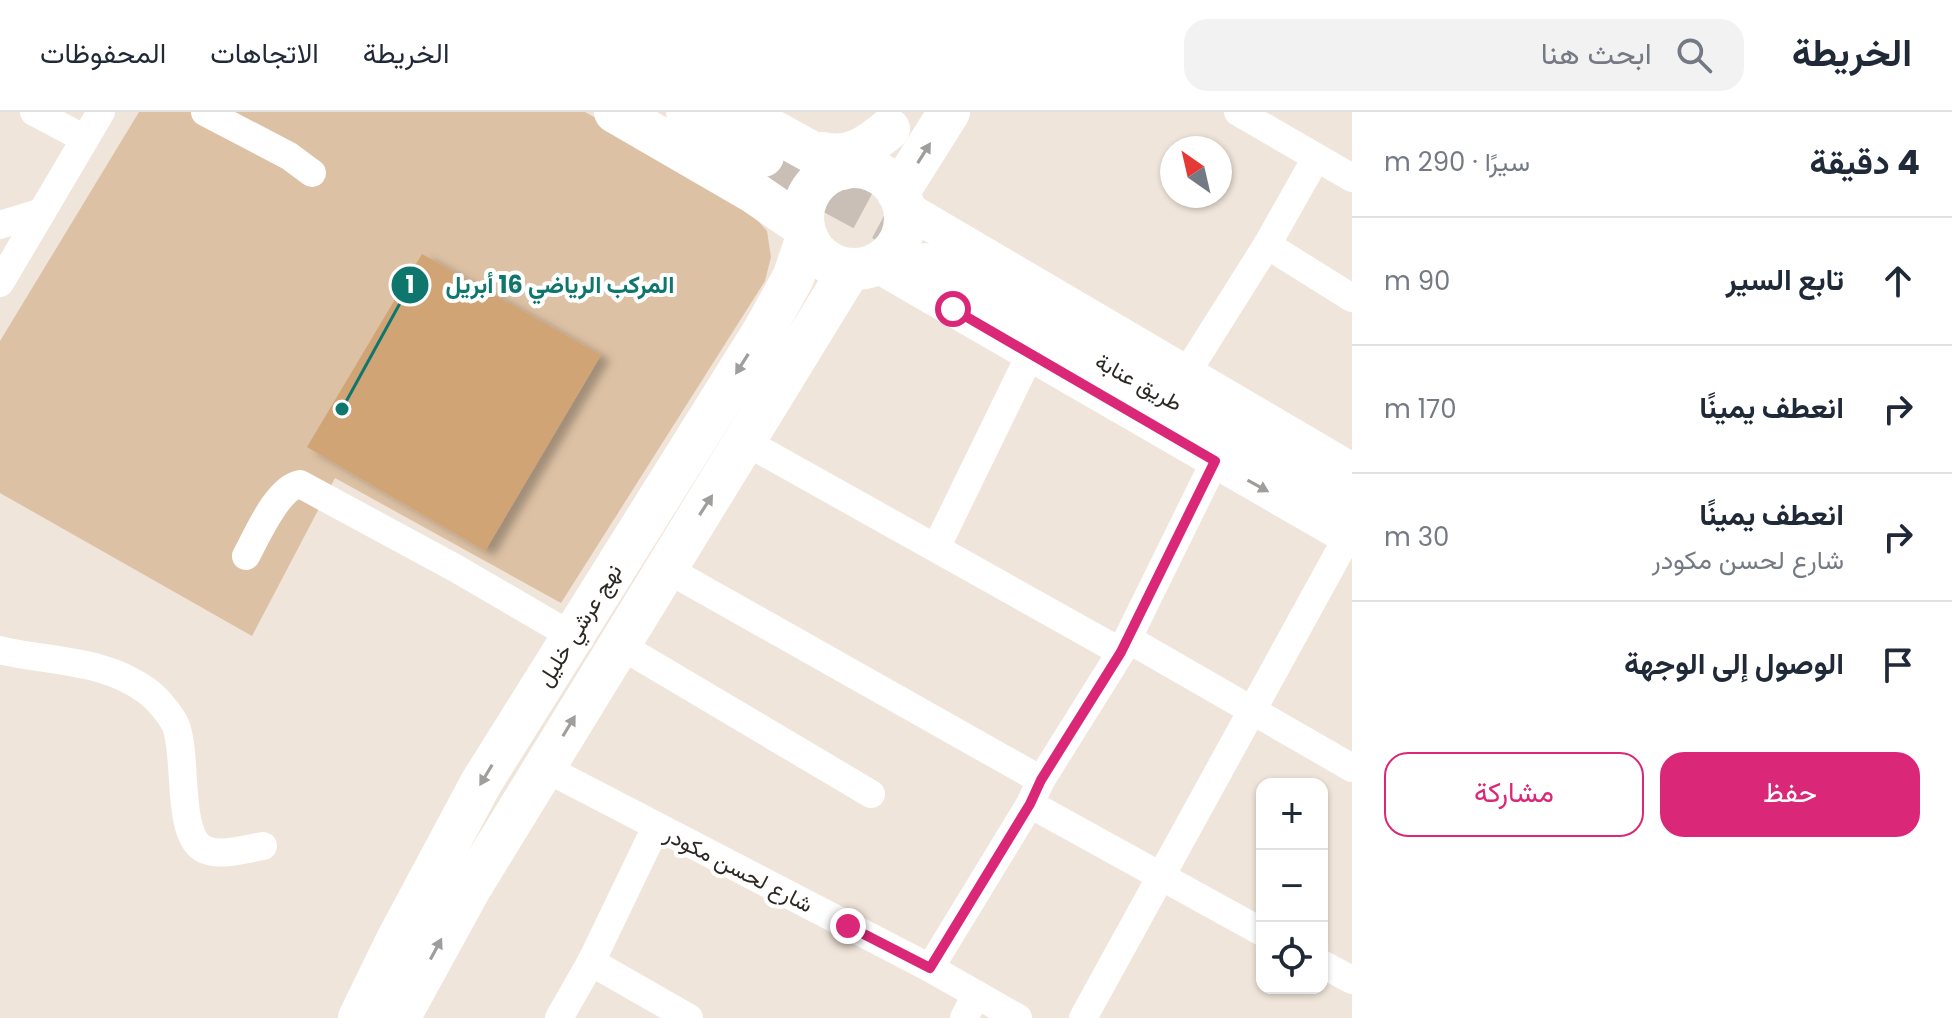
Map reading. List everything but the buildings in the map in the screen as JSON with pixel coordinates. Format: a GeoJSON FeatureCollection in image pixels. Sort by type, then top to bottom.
{"type":"FeatureCollection","features":[{"type":"Feature","properties":{"kind":"highway"},"geometry":{"type":"LineString","coordinates":[[615,112],[801,170],[877,173],[890,181],[901,201]]}},
{"type":"Feature","properties":{"kind":"highway"},"geometry":{"type":"LineString","coordinates":[[653,112],[801,170],[895,120]]}},
{"type":"Feature","properties":{"kind":"highway"},"geometry":{"type":"LineString","coordinates":[[687,112],[801,170]]}},
{"type":"Feature","properties":{"kind":"highway"},"geometry":{"type":"LineString","coordinates":[[739,112],[801,170],[806,232],[820,256],[839,267],[863,267]]}},
{"type":"Feature","properties":{"kind":"highway"},"geometry":{"type":"LineString","coordinates":[[901,201],[949,112]]}},
{"type":"Feature","properties":{"kind":"highway"},"geometry":{"type":"LineString","coordinates":[[782,297],[778,242],[767,216],[801,170],[828,155],[848,155],[867,146],[895,120]]}},
{"type":"Feature","properties":{"kind":"highway","name":"نهج عرشي خليل"},"geometry":{"type":"LineString","coordinates":[[390,1018],[397,940],[481,783],[763,332],[793,278],[806,232],[806,202],[812,191],[830,174],[801,170]]}},
{"type":"Feature","properties":{"kind":"highway","name":"نهج عرشي خليل"},"geometry":{"type":"LineString","coordinates":[[390,1018],[618,644],[746,442],[863,267],[896,247],[905,222],[901,201]]}},
{"type":"Feature","properties":{"kind":"highway","name":"طريق عنابة"},"geometry":{"type":"LineString","coordinates":[[1351,526],[929,256],[1352,486]]}},
{"type":"Feature","properties":{"kind":"main road"},"geometry":{"type":"LineString","coordinates":[[901,201],[1352,471]]}},
{"type":"Feature","properties":{"kind":"main road"},"geometry":{"type":"LineString","coordinates":[[863,267],[1031,353],[1215,461],[1351,526]]}},
{"type":"Feature","properties":{"kind":"street"},"geometry":{"type":"LineString","coordinates":[[34,112],[85,139]]}},
{"type":"Feature","properties":{"kind":"street"},"geometry":{"type":"LineString","coordinates":[[0,283],[101,112]]}},
{"type":"Feature","properties":{"kind":"street"},"geometry":{"type":"LineString","coordinates":[[205,112],[289,156],[312,173]]}},
{"type":"Feature","properties":{"kind":"street"},"geometry":{"type":"LineString","coordinates":[[1238,112],[1352,178]]}},
{"type":"Feature","properties":{"kind":"street"},"geometry":{"type":"LineString","coordinates":[[1187,372],[1267,245],[1316,158]]}},
{"type":"Feature","properties":{"kind":"street"},"geometry":{"type":"LineString","coordinates":[[0,225],[42,212]]}},
{"type":"Feature","properties":{"kind":"street"},"geometry":{"type":"LineString","coordinates":[[1267,245],[1352,298]]}},
{"type":"Feature","properties":{"kind":"street"},"geometry":{"type":"LineString","coordinates":[[936,548],[1031,353]]}},
{"type":"Feature","properties":{"kind":"street"},"geometry":{"type":"LineString","coordinates":[[746,442],[936,548],[1252,712],[1352,768]]}},
{"type":"Feature","properties":{"kind":"street"},"geometry":{"type":"LineString","coordinates":[[930,968],[1125,645],[1215,461]]}},
{"type":"Feature","properties":{"kind":"street"},"geometry":{"type":"LineString","coordinates":[[246,556],[282,493],[300,484],[572,636]]}},
{"type":"Feature","properties":{"kind":"street"},"geometry":{"type":"LineString","coordinates":[[1083,1018],[1162,879],[1351,526]]}},
{"type":"Feature","properties":{"kind":"street"},"geometry":{"type":"LineString","coordinates":[[665,568],[1035,792],[1162,879],[1256,929]]}},
{"type":"Feature","properties":{"kind":"street"},"geometry":{"type":"LineString","coordinates":[[618,644],[871,794]]}},
{"type":"Feature","properties":{"kind":"street"},"geometry":{"type":"LineString","coordinates":[[0,650],[56,658],[118,673],[149,692],[176,724],[186,814],[193,838],[203,848],[220,852],[263,846]]}},
{"type":"Feature","properties":{"kind":"street","name":"شارع لحسن مكودر"},"geometry":{"type":"LineString","coordinates":[[543,767],[930,968],[970,1006],[1018,1018]]}},
{"type":"Feature","properties":{"kind":"street"},"geometry":{"type":"LineString","coordinates":[[559,1018],[591,962],[656,827]]}},
{"type":"Feature","properties":{"kind":"street"},"geometry":{"type":"LineString","coordinates":[[591,962],[689,1018]]}},
{"type":"Feature","properties":{"kind":"street"},"geometry":{"type":"LineString","coordinates":[[1328,967],[1352,980]]}},
{"type":"Feature","properties":{"kind":"shaded area"},"geometry":{"type":"Polygon","coordinates":[[[139,112],[585,112],[735,195],[767,231],[771,257],[765,281],[561,603],[335,478],[252,636],[0,493],[0,341],[139,112]]]}},
{"type":"Feature","properties":{"kind":"tunnel"},"geometry":{"type":"LineString","coordinates":[[771,160],[933,247]]}},
{"type":"Feature","properties":{"kind":"place","name":"المركب الرياضي 16 أبريل"},"geometry":{"type":"Point","coordinates":[342,409]}},
{"type":"Feature","properties":{"kind":"route"},"geometry":{"type":"LineString","coordinates":[[848,926],[930,968],[1121,652],[1215,461],[953,309]]}}]}
